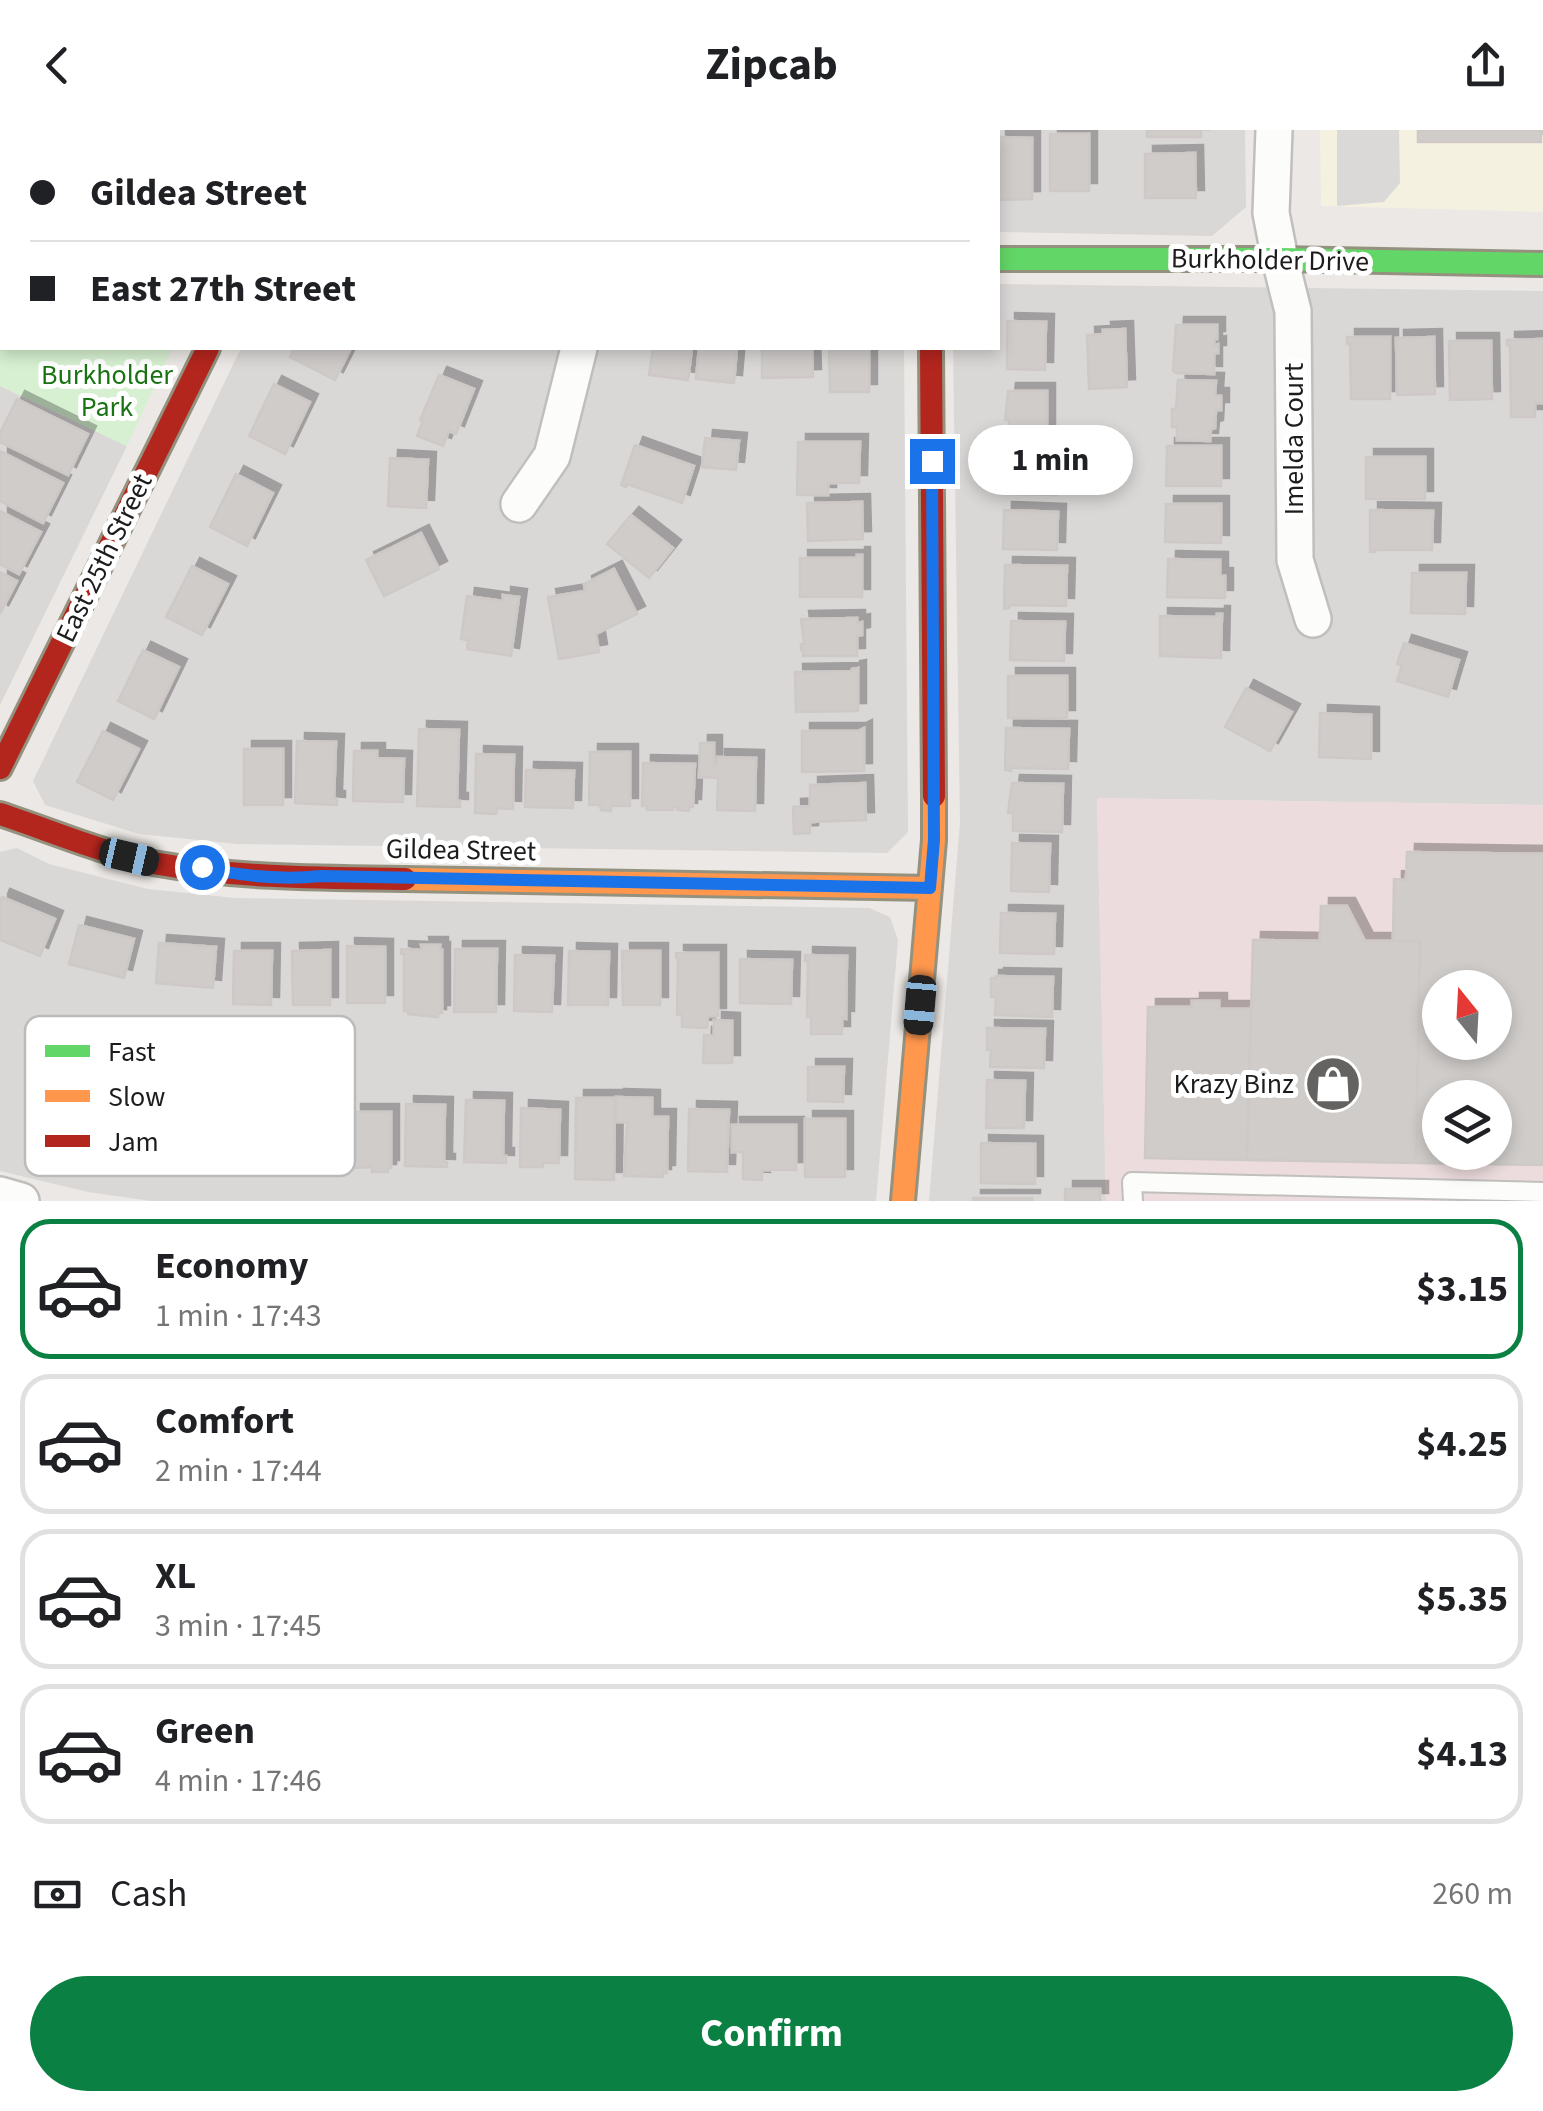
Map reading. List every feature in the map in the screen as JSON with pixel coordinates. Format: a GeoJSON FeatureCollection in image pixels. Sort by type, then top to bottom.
{"type":"FeatureCollection","features":[{"type":"Feature","properties":{"kind":"street","name":"Imelda Court"},"geometry":{"type":"LineString","coordinates":[[1274,130],[1272,213],[1293,311],[1294,560],[1313,619]]}},
{"type":"Feature","properties":{"kind":"street","name":"Burkholder Drive"},"geometry":{"type":"LineString","coordinates":[[1000,259],[1543,264]]}},
{"type":"Feature","properties":{"kind":"street","name":"East 25th Street"},"geometry":{"type":"LineString","coordinates":[[0,768],[207,350]]}},
{"type":"Feature","properties":{"kind":"street"},"geometry":{"type":"LineString","coordinates":[[518,504],[552,456],[578,350]]}},
{"type":"Feature","properties":{"kind":"street"},"geometry":{"type":"LineString","coordinates":[[903,1201],[934,840],[931,350]]}},
{"type":"Feature","properties":{"kind":"street","name":"Gildea Street"},"geometry":{"type":"LineString","coordinates":[[0,814],[129,857],[286,878],[930,888]]}},
{"type":"Feature","properties":{"kind":"street"},"geometry":{"type":"LineString","coordinates":[[0,1196],[21,1201]]}},
{"type":"Feature","properties":{"kind":"lane"},"geometry":{"type":"LineString","coordinates":[[1133,1201],[1132,1182],[1543,1192]]}},
{"type":"Feature","properties":{"kind":"shaded area"},"geometry":{"type":"Polygon","coordinates":[[[1000,130],[1245,130],[1246,207],[1212,236],[1000,232],[1000,130]]]}},
{"type":"Feature","properties":{"kind":"shaded area"},"geometry":{"type":"Polygon","coordinates":[[[1320,130],[1543,130],[1543,212],[1321,206],[1320,130]]]}},
{"type":"Feature","properties":{"kind":"shaded area"},"geometry":{"type":"Polygon","coordinates":[[[1337,130],[1399,130],[1400,183],[1384,202],[1337,206],[1337,130]]]}},
{"type":"Feature","properties":{"kind":"shaded area"},"geometry":{"type":"Polygon","coordinates":[[[1000,284],[1543,291],[1543,805],[1097,798],[1106,1201],[929,1201],[960,822],[953,350],[1000,350],[1000,284]]]}},
{"type":"Feature","properties":{"kind":"shaded area"},"geometry":{"type":"Polygon","coordinates":[[[240,350],[904,350],[908,832],[887,853],[237,844],[139,834],[45,805],[33,781],[240,350]]]}},
{"type":"Feature","properties":{"kind":"shaded area"},"geometry":{"type":"Polygon","coordinates":[[[0,386],[127,446],[0,705],[0,386]]]}},
{"type":"Feature","properties":{"kind":"shaded area"},"geometry":{"type":"Polygon","coordinates":[[[1097,798],[1543,805],[1543,1201],[1106,1201],[1097,798]]]}},
{"type":"Feature","properties":{"kind":"shaded area"},"geometry":{"type":"Polygon","coordinates":[[[17,848],[49,864],[148,889],[235,898],[869,908],[890,917],[898,940],[876,1201],[151,1201],[88,1192],[0,1171],[0,852],[17,848]]]}},
{"type":"Feature","properties":{"kind":"green space","name":"Burkholder Park"},"geometry":{"type":"Polygon","coordinates":[[[0,350],[171,350],[127,446],[0,386],[0,350]]]}},
{"type":"Feature","properties":{"kind":"building"},"geometry":{"type":"Polygon","coordinates":[[[1147,130],[1201,130],[1201,137],[1147,137],[1147,130]]]}},
{"type":"Feature","properties":{"kind":"building"},"geometry":{"type":"Polygon","coordinates":[[[1418,130],[1541,130],[1541,142],[1418,142],[1418,130]]]}},
{"type":"Feature","properties":{"kind":"building"},"geometry":{"type":"Polygon","coordinates":[[[1050,134],[1089,134],[1089,191],[1050,191],[1050,134]]]}},
{"type":"Feature","properties":{"kind":"building"},"geometry":{"type":"Polygon","coordinates":[[[1000,137],[1032,138],[1032,199],[1000,200],[1000,137]]]}},
{"type":"Feature","properties":{"kind":"building"},"geometry":{"type":"Polygon","coordinates":[[[1195,153],[1196,198],[1145,198],[1145,154],[1195,153]]]}},
{"type":"Feature","properties":{"kind":"building"},"geometry":{"type":"Polygon","coordinates":[[[1007,321],[1046,322],[1045,370],[1007,369],[1007,321]]]}},
{"type":"Feature","properties":{"kind":"building"},"geometry":{"type":"Polygon","coordinates":[[[1176,325],[1217,325],[1214,374],[1173,371],[1176,325]]]}},
{"type":"Feature","properties":{"kind":"building"},"geometry":{"type":"Polygon","coordinates":[[[1125,329],[1127,387],[1089,389],[1087,335],[1125,329]]]}},
{"type":"Feature","properties":{"kind":"building"},"geometry":{"type":"Polygon","coordinates":[[[1347,337],[1390,337],[1390,399],[1351,399],[1347,337]]]}},
{"type":"Feature","properties":{"kind":"building"},"geometry":{"type":"Polygon","coordinates":[[[1434,337],[1435,394],[1397,395],[1396,338],[1434,337]]]}},
{"type":"Feature","properties":{"kind":"building"},"geometry":{"type":"Polygon","coordinates":[[[1543,339],[1543,403],[1535,403],[1535,417],[1511,417],[1507,340],[1543,339]]]}},
{"type":"Feature","properties":{"kind":"building"},"geometry":{"type":"Polygon","coordinates":[[[1449,341],[1491,341],[1492,399],[1450,400],[1449,341]]]}},
{"type":"Feature","properties":{"kind":"building"},"geometry":{"type":"Polygon","coordinates":[[[293,350],[350,350],[335,380],[290,357],[293,350]]]}},
{"type":"Feature","properties":{"kind":"building"},"geometry":{"type":"Polygon","coordinates":[[[653,350],[692,350],[688,380],[649,375],[653,350]]]}},
{"type":"Feature","properties":{"kind":"building"},"geometry":{"type":"Polygon","coordinates":[[[699,350],[737,350],[734,383],[696,379],[699,350]]]}},
{"type":"Feature","properties":{"kind":"building"},"geometry":{"type":"Polygon","coordinates":[[[762,350],[812,350],[813,377],[762,378],[762,350]]]}},
{"type":"Feature","properties":{"kind":"building"},"geometry":{"type":"Polygon","coordinates":[[[829,350],[869,350],[869,392],[830,392],[829,350]]]}},
{"type":"Feature","properties":{"kind":"building"},"geometry":{"type":"Polygon","coordinates":[[[439,375],[474,389],[456,434],[449,431],[443,446],[417,436],[439,375]]]}},
{"type":"Feature","properties":{"kind":"building"},"geometry":{"type":"Polygon","coordinates":[[[1178,380],[1216,381],[1215,396],[1221,396],[1221,410],[1216,410],[1210,441],[1177,440],[1172,409],[1176,409],[1178,380]]]}},
{"type":"Feature","properties":{"kind":"building"},"geometry":{"type":"Polygon","coordinates":[[[274,384],[310,402],[285,454],[249,436],[274,384]]]}},
{"type":"Feature","properties":{"kind":"building"},"geometry":{"type":"Polygon","coordinates":[[[1008,391],[1047,391],[1047,439],[1009,438],[1009,420],[1005,420],[1008,391]]]}},
{"type":"Feature","properties":{"kind":"building"},"geometry":{"type":"Polygon","coordinates":[[[17,399],[88,434],[68,475],[0,442],[0,433],[17,399]]]}},
{"type":"Feature","properties":{"kind":"building"},"geometry":{"type":"Polygon","coordinates":[[[705,438],[739,441],[736,470],[702,467],[705,438]]]}},
{"type":"Feature","properties":{"kind":"building"},"geometry":{"type":"Polygon","coordinates":[[[798,442],[860,442],[859,483],[828,483],[828,495],[797,495],[798,442]]]}},
{"type":"Feature","properties":{"kind":"building"},"geometry":{"type":"Polygon","coordinates":[[[635,445],[694,466],[682,503],[621,485],[635,445]]]}},
{"type":"Feature","properties":{"kind":"building"},"geometry":{"type":"Polygon","coordinates":[[[1167,446],[1221,446],[1221,486],[1166,486],[1167,446]]]}},
{"type":"Feature","properties":{"kind":"building"},"geometry":{"type":"Polygon","coordinates":[[[0,451],[63,483],[43,523],[0,501],[0,451]]]}},
{"type":"Feature","properties":{"kind":"building"},"geometry":{"type":"Polygon","coordinates":[[[1000,455],[1058,456],[1057,495],[1003,494],[1000,455]]]}},
{"type":"Feature","properties":{"kind":"building"},"geometry":{"type":"Polygon","coordinates":[[[1366,457],[1425,457],[1425,499],[1366,499],[1366,457]]]}},
{"type":"Feature","properties":{"kind":"building"},"geometry":{"type":"Polygon","coordinates":[[[390,458],[428,460],[426,508],[388,506],[390,458]]]}},
{"type":"Feature","properties":{"kind":"building"},"geometry":{"type":"Polygon","coordinates":[[[236,474],[273,493],[247,546],[210,527],[236,474]]]}},
{"type":"Feature","properties":{"kind":"building"},"geometry":{"type":"Polygon","coordinates":[[[862,502],[863,539],[808,541],[807,503],[862,502]]]}},
{"type":"Feature","properties":{"kind":"building"},"geometry":{"type":"Polygon","coordinates":[[[1166,504],[1221,504],[1221,543],[1165,542],[1166,504]]]}},
{"type":"Feature","properties":{"kind":"building"},"geometry":{"type":"Polygon","coordinates":[[[1004,510],[1058,512],[1057,550],[1003,549],[1004,510]]]}},
{"type":"Feature","properties":{"kind":"building"},"geometry":{"type":"Polygon","coordinates":[[[1370,510],[1433,511],[1432,550],[1370,552],[1370,510]]]}},
{"type":"Feature","properties":{"kind":"building"},"geometry":{"type":"Polygon","coordinates":[[[0,511],[41,532],[19,574],[0,564],[0,511]]]}},
{"type":"Feature","properties":{"kind":"building"},"geometry":{"type":"Polygon","coordinates":[[[631,515],[673,548],[649,578],[607,544],[631,515]]]}},
{"type":"Feature","properties":{"kind":"building"},"geometry":{"type":"Polygon","coordinates":[[[421,533],[439,569],[384,596],[366,560],[421,533]]]}},
{"type":"Feature","properties":{"kind":"building"},"geometry":{"type":"Polygon","coordinates":[[[862,555],[862,597],[800,597],[800,558],[862,555]]]}},
{"type":"Feature","properties":{"kind":"building"},"geometry":{"type":"Polygon","coordinates":[[[1168,559],[1220,560],[1225,598],[1167,597],[1168,559]]]}},
{"type":"Feature","properties":{"kind":"building"},"geometry":{"type":"Polygon","coordinates":[[[1005,565],[1067,566],[1066,606],[1010,605],[1004,609],[1005,565]]]}},
{"type":"Feature","properties":{"kind":"building"},"geometry":{"type":"Polygon","coordinates":[[[192,566],[228,584],[202,635],[166,617],[192,566]]]}},
{"type":"Feature","properties":{"kind":"building"},"geometry":{"type":"Polygon","coordinates":[[[614,569],[637,614],[596,634],[599,652],[559,659],[548,597],[585,591],[584,584],[614,569]]]}},
{"type":"Feature","properties":{"kind":"building"},"geometry":{"type":"Polygon","coordinates":[[[0,572],[17,581],[0,614],[0,572]]]}},
{"type":"Feature","properties":{"kind":"building"},"geometry":{"type":"Polygon","coordinates":[[[1412,573],[1466,573],[1465,614],[1411,613],[1412,573]]]}},
{"type":"Feature","properties":{"kind":"building"},"geometry":{"type":"Polygon","coordinates":[[[503,595],[519,597],[511,656],[467,649],[468,640],[461,639],[467,596],[503,601],[503,595]]]}},
{"type":"Feature","properties":{"kind":"building"},"geometry":{"type":"Polygon","coordinates":[[[1222,614],[1221,658],[1160,656],[1160,616],[1222,614]]]}},
{"type":"Feature","properties":{"kind":"building"},"geometry":{"type":"Polygon","coordinates":[[[857,618],[857,623],[862,622],[862,635],[857,636],[857,656],[803,656],[801,619],[857,618]]]}},
{"type":"Feature","properties":{"kind":"building"},"geometry":{"type":"Polygon","coordinates":[[[1011,621],[1065,622],[1064,661],[1010,660],[1011,621]]]}},
{"type":"Feature","properties":{"kind":"building"},"geometry":{"type":"Polygon","coordinates":[[[1404,643],[1459,660],[1448,697],[1397,681],[1402,665],[1397,664],[1404,643]]]}},
{"type":"Feature","properties":{"kind":"building"},"geometry":{"type":"Polygon","coordinates":[[[143,650],[179,667],[154,719],[118,701],[143,650]]]}},
{"type":"Feature","properties":{"kind":"building"},"geometry":{"type":"Polygon","coordinates":[[[858,668],[858,711],[796,712],[795,672],[858,668]]]}},
{"type":"Feature","properties":{"kind":"building"},"geometry":{"type":"Polygon","coordinates":[[[1008,676],[1067,676],[1067,718],[1008,718],[1008,676]]]}},
{"type":"Feature","properties":{"kind":"building"},"geometry":{"type":"Polygon","coordinates":[[[1246,688],[1292,712],[1270,751],[1225,727],[1246,688]]]}},
{"type":"Feature","properties":{"kind":"building"},"geometry":{"type":"Polygon","coordinates":[[[1320,713],[1371,715],[1371,759],[1319,757],[1320,713]]]}},
{"type":"Feature","properties":{"kind":"building"},"geometry":{"type":"Polygon","coordinates":[[[864,728],[864,771],[802,772],[802,731],[864,728]]]}},
{"type":"Feature","properties":{"kind":"building"},"geometry":{"type":"Polygon","coordinates":[[[1006,728],[1069,729],[1068,769],[1005,770],[1006,728]]]}},
{"type":"Feature","properties":{"kind":"building"},"geometry":{"type":"Polygon","coordinates":[[[419,729],[459,730],[460,807],[417,806],[419,729]]]}},
{"type":"Feature","properties":{"kind":"building"},"geometry":{"type":"Polygon","coordinates":[[[103,731],[139,749],[113,800],[77,782],[103,731]]]}},
{"type":"Feature","properties":{"kind":"building"},"geometry":{"type":"Polygon","coordinates":[[[297,741],[336,742],[337,805],[295,803],[297,741]]]}},
{"type":"Feature","properties":{"kind":"building"},"geometry":{"type":"Polygon","coordinates":[[[700,743],[714,743],[714,765],[717,757],[756,758],[755,811],[717,810],[718,778],[699,777],[700,743]]]}},
{"type":"Feature","properties":{"kind":"building"},"geometry":{"type":"Polygon","coordinates":[[[244,749],[283,749],[283,805],[244,805],[244,749]]]}},
{"type":"Feature","properties":{"kind":"building"},"geometry":{"type":"Polygon","coordinates":[[[354,751],[377,751],[377,758],[404,759],[403,802],[353,801],[354,751]]]}},
{"type":"Feature","properties":{"kind":"building"},"geometry":{"type":"Polygon","coordinates":[[[590,752],[630,752],[630,806],[611,806],[611,811],[589,805],[590,752]]]}},
{"type":"Feature","properties":{"kind":"building"},"geometry":{"type":"Polygon","coordinates":[[[476,754],[514,755],[513,809],[497,808],[496,814],[475,813],[476,754]]]}},
{"type":"Feature","properties":{"kind":"building"},"geometry":{"type":"Polygon","coordinates":[[[643,763],[695,764],[693,807],[689,811],[677,810],[678,807],[647,810],[647,806],[642,806],[643,763]]]}},
{"type":"Feature","properties":{"kind":"building"},"geometry":{"type":"Polygon","coordinates":[[[526,770],[574,771],[573,808],[525,807],[526,770]]]}},
{"type":"Feature","properties":{"kind":"building"},"geometry":{"type":"Polygon","coordinates":[[[865,783],[866,820],[810,822],[810,833],[794,834],[793,807],[810,806],[810,785],[865,783]]]}},
{"type":"Feature","properties":{"kind":"building"},"geometry":{"type":"Polygon","coordinates":[[[1012,783],[1063,784],[1062,832],[1013,831],[1013,813],[1008,813],[1012,783]]]}},
{"type":"Feature","properties":{"kind":"building"},"geometry":{"type":"Polygon","coordinates":[[[1012,843],[1050,844],[1049,892],[1011,891],[1012,843]]]}},
{"type":"Feature","properties":{"kind":"building"},"geometry":{"type":"Polygon","coordinates":[[[1407,852],[1543,854],[1543,1165],[1512,1165],[1512,1080],[1422,1080],[1422,1163],[1416,1163],[1420,941],[1393,941],[1394,879],[1406,880],[1407,852]]]}},
{"type":"Feature","properties":{"kind":"building"},"geometry":{"type":"Polygon","coordinates":[[[2,897],[55,919],[40,956],[0,940],[2,897]]]}},
{"type":"Feature","properties":{"kind":"building","name":"Krazy Binz"},"geometry":{"type":"Polygon","coordinates":[[[1321,906],[1347,906],[1365,941],[1420,941],[1416,1163],[1247,1160],[1253,940],[1320,941],[1321,906]]]}},
{"type":"Feature","properties":{"kind":"building"},"geometry":{"type":"Polygon","coordinates":[[[1001,913],[1055,914],[1054,954],[1000,953],[1001,913]]]}},
{"type":"Feature","properties":{"kind":"building"},"geometry":{"type":"Polygon","coordinates":[[[79,925],[134,939],[124,978],[69,964],[79,925]]]}},
{"type":"Feature","properties":{"kind":"building"},"geometry":{"type":"Polygon","coordinates":[[[159,943],[216,947],[213,988],[156,983],[159,943]]]}},
{"type":"Feature","properties":{"kind":"building"},"geometry":{"type":"Polygon","coordinates":[[[421,945],[440,945],[442,950],[442,1013],[438,1017],[404,1011],[401,949],[422,950],[421,945]]]}},
{"type":"Feature","properties":{"kind":"building"},"geometry":{"type":"Polygon","coordinates":[[[347,946],[385,947],[385,1003],[347,1003],[347,946]]]}},
{"type":"Feature","properties":{"kind":"building"},"geometry":{"type":"Polygon","coordinates":[[[455,949],[497,949],[496,1012],[454,1012],[455,949]]]}},
{"type":"Feature","properties":{"kind":"building"},"geometry":{"type":"Polygon","coordinates":[[[330,950],[330,1005],[293,1005],[292,951],[330,950]]]}},
{"type":"Feature","properties":{"kind":"building"},"geometry":{"type":"Polygon","coordinates":[[[234,951],[272,951],[271,1005],[233,1004],[234,951]]]}},
{"type":"Feature","properties":{"kind":"building"},"geometry":{"type":"Polygon","coordinates":[[[569,951],[609,952],[608,1005],[568,1005],[569,951]]]}},
{"type":"Feature","properties":{"kind":"building"},"geometry":{"type":"Polygon","coordinates":[[[622,951],[660,951],[660,1005],[623,1005],[622,951]]]}},
{"type":"Feature","properties":{"kind":"building"},"geometry":{"type":"Polygon","coordinates":[[[676,953],[718,953],[718,1016],[708,1016],[707,1028],[682,1027],[682,1015],[677,1015],[676,953]]]}},
{"type":"Feature","properties":{"kind":"building"},"geometry":{"type":"Polygon","coordinates":[[[515,955],[554,956],[552,1012],[514,1011],[515,955]]]}},
{"type":"Feature","properties":{"kind":"building"},"geometry":{"type":"Polygon","coordinates":[[[805,955],[847,956],[846,1019],[842,1018],[842,1034],[811,1034],[805,955]]]}},
{"type":"Feature","properties":{"kind":"building"},"geometry":{"type":"Polygon","coordinates":[[[740,959],[792,960],[791,1004],[740,1003],[740,959]]]}},
{"type":"Feature","properties":{"kind":"building"},"geometry":{"type":"Polygon","coordinates":[[[1053,977],[1052,1017],[995,1015],[991,978],[1053,977]]]}},
{"type":"Feature","properties":{"kind":"building"},"geometry":{"type":"Polygon","coordinates":[[[1192,1001],[1219,1001],[1219,1009],[1251,1009],[1247,1160],[1145,1158],[1148,1007],[1192,1007],[1192,1001]]]}},
{"type":"Feature","properties":{"kind":"building"},"geometry":{"type":"Polygon","coordinates":[[[714,1020],[732,1021],[732,1063],[703,1063],[704,1035],[714,1036],[714,1020]]]}},
{"type":"Feature","properties":{"kind":"building"},"geometry":{"type":"Polygon","coordinates":[[[987,1028],[1045,1029],[1044,1068],[990,1067],[987,1028]]]}},
{"type":"Feature","properties":{"kind":"building"},"geometry":{"type":"Polygon","coordinates":[[[808,1067],[844,1067],[843,1102],[808,1101],[808,1067]]]}},
{"type":"Feature","properties":{"kind":"building"},"geometry":{"type":"Polygon","coordinates":[[[987,1080],[1025,1081],[1024,1128],[986,1128],[987,1080]]]}},
{"type":"Feature","properties":{"kind":"building"},"geometry":{"type":"Polygon","coordinates":[[[616,1097],[652,1098],[652,1117],[668,1117],[667,1173],[663,1177],[624,1176],[627,1122],[616,1122],[616,1097]]]}},
{"type":"Feature","properties":{"kind":"building"},"geometry":{"type":"Polygon","coordinates":[[[576,1098],[615,1098],[614,1180],[575,1179],[576,1098]]]}},
{"type":"Feature","properties":{"kind":"building"},"geometry":{"type":"Polygon","coordinates":[[[466,1100],[504,1101],[506,1163],[464,1162],[466,1100]]]}},
{"type":"Feature","properties":{"kind":"building"},"geometry":{"type":"Polygon","coordinates":[[[406,1104],[445,1105],[447,1167],[405,1166],[406,1104]]]}},
{"type":"Feature","properties":{"kind":"building"},"geometry":{"type":"Polygon","coordinates":[[[521,1108],[560,1110],[559,1163],[520,1167],[521,1108]]]}},
{"type":"Feature","properties":{"kind":"building"},"geometry":{"type":"Polygon","coordinates":[[[689,1109],[729,1110],[727,1172],[688,1171],[689,1109]]]}},
{"type":"Feature","properties":{"kind":"building"},"geometry":{"type":"Polygon","coordinates":[[[355,1112],[391,1112],[391,1168],[388,1172],[372,1172],[372,1167],[355,1168],[355,1112]]]}},
{"type":"Feature","properties":{"kind":"building"},"geometry":{"type":"Polygon","coordinates":[[[805,1119],[845,1119],[845,1177],[805,1177],[805,1119]]]}},
{"type":"Feature","properties":{"kind":"building"},"geometry":{"type":"Polygon","coordinates":[[[732,1125],[796,1125],[796,1170],[762,1170],[762,1180],[743,1179],[743,1152],[732,1152],[732,1125]]]}},
{"type":"Feature","properties":{"kind":"building"},"geometry":{"type":"Polygon","coordinates":[[[981,1143],[1035,1144],[1035,1184],[981,1183],[981,1143]]]}},
{"type":"Feature","properties":{"kind":"building"},"geometry":{"type":"Polygon","coordinates":[[[1065,1189],[1100,1189],[1100,1201],[1065,1201],[1065,1189]]]}},
{"type":"Feature","properties":{"kind":"building"},"geometry":{"type":"Polygon","coordinates":[[[1032,1198],[1032,1201],[973,1201],[1032,1198]]]}},
{"type":"Feature","properties":{"kind":"traffic: fast"},"geometry":{"type":"LineString","coordinates":[[1000,259],[1543,264]]}},
{"type":"Feature","properties":{"kind":"traffic: slow"},"geometry":{"type":"LineString","coordinates":[[903,1201],[934,840],[934,796]]}},
{"type":"Feature","properties":{"kind":"traffic: slow"},"geometry":{"type":"LineString","coordinates":[[405,879],[930,888]]}},
{"type":"Feature","properties":{"kind":"traffic: jam"},"geometry":{"type":"LineString","coordinates":[[0,768],[207,350]]}},
{"type":"Feature","properties":{"kind":"traffic: jam"},"geometry":{"type":"LineString","coordinates":[[931,350],[934,796]]}},
{"type":"Feature","properties":{"kind":"traffic: jam"},"geometry":{"type":"LineString","coordinates":[[0,814],[134,859],[184,868],[405,879]]}},
{"type":"Feature","properties":{"kind":"place","name":"Krazy Binz"},"geometry":{"type":"Point","coordinates":[1333,1084]}},
{"type":"Feature","properties":{"kind":"route"},"geometry":{"type":"LineString","coordinates":[[202,867],[227,873],[298,878],[930,888],[934,840],[932,461]]}}]}
